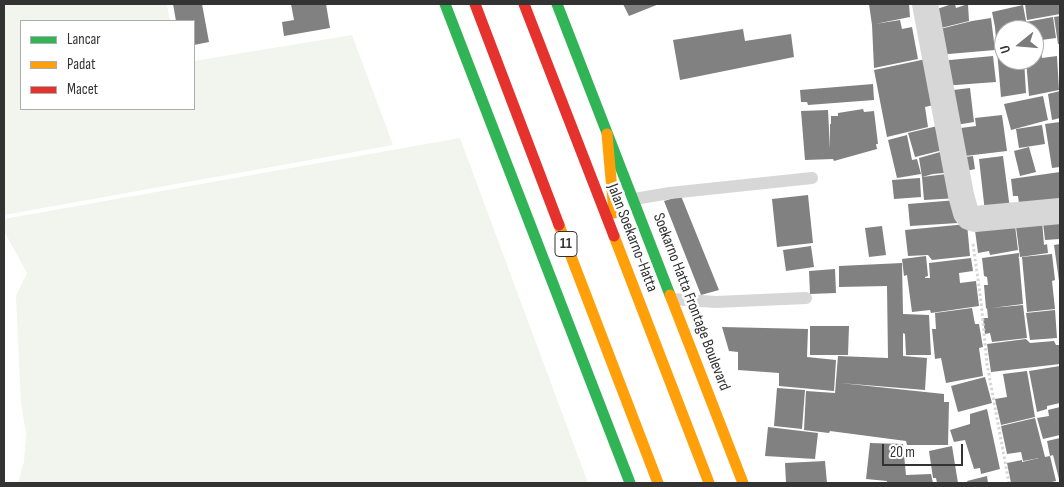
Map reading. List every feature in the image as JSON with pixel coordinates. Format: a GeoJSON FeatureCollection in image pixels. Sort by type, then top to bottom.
{"type":"FeatureCollection","features":[{"type":"Feature","properties":{"kind":"main road"},"geometry":{"type":"LineString","coordinates":[[445,4],[630,483]]}},
{"type":"Feature","properties":{"kind":"main road","name":"11"},"geometry":{"type":"LineString","coordinates":[[475,4],[658,483]]}},
{"type":"Feature","properties":{"kind":"main road","name":"Jalan Soekarno-Hatta"},"geometry":{"type":"LineString","coordinates":[[524,4],[709,483]]}},
{"type":"Feature","properties":{"kind":"main road"},"geometry":{"type":"LineString","coordinates":[[557,4],[607,134],[617,245]]}},
{"type":"Feature","properties":{"kind":"main road","name":"Soekarno Hatta Frontage Boulevard"},"geometry":{"type":"LineString","coordinates":[[607,134],[634,199],[743,483]]}},
{"type":"Feature","properties":{"kind":"street"},"geometry":{"type":"LineString","coordinates":[[925,4],[966,213],[969,217],[980,218],[1060,211]]}},
{"type":"Feature","properties":{"kind":"lane"},"geometry":{"type":"LineString","coordinates":[[634,199],[670,192],[812,178]]}},
{"type":"Feature","properties":{"kind":"lane"},"geometry":{"type":"LineString","coordinates":[[672,299],[716,302],[806,298]]}},
{"type":"Feature","properties":{"kind":"path"},"geometry":{"type":"LineString","coordinates":[[969,217],[981,301],[987,364],[1009,483]]}},
{"type":"Feature","properties":{"kind":"shaded area"},"geometry":{"type":"Polygon","coordinates":[[[4,4],[167,4],[170,20],[20,20],[20,110],[195,110],[195,61],[352,35],[393,145],[4,215],[4,4]]]}},
{"type":"Feature","properties":{"kind":"shaded area"},"geometry":{"type":"Polygon","coordinates":[[[460,138],[588,483],[18,483],[24,462],[26,433],[21,404],[16,296],[27,273],[4,231],[4,219],[460,138]]]}},
{"type":"Feature","properties":{"kind":"building"},"geometry":{"type":"Polygon","coordinates":[[[173,4],[202,4],[209,42],[195,45],[195,20],[176,20],[173,4]]]}},
{"type":"Feature","properties":{"kind":"building"},"geometry":{"type":"Polygon","coordinates":[[[291,4],[326,4],[330,28],[284,36],[282,22],[294,20],[291,4]]]}},
{"type":"Feature","properties":{"kind":"building"},"geometry":{"type":"Polygon","coordinates":[[[623,4],[659,4],[629,16],[623,4]]]}},
{"type":"Feature","properties":{"kind":"building"},"geometry":{"type":"Polygon","coordinates":[[[869,4],[909,4],[910,17],[875,24],[900,20],[902,29],[912,27],[918,59],[874,68],[869,4]]]}},
{"type":"Feature","properties":{"kind":"building"},"geometry":{"type":"Polygon","coordinates":[[[955,4],[956,8],[968,4],[969,21],[933,30],[928,12],[955,4]]]}},
{"type":"Feature","properties":{"kind":"building"},"geometry":{"type":"Polygon","coordinates":[[[1025,4],[1060,4],[1060,14],[1027,20],[1025,4]]]}},
{"type":"Feature","properties":{"kind":"building"},"geometry":{"type":"Polygon","coordinates":[[[1023,5],[1026,20],[994,20],[994,22],[992,12],[1023,5]]]}},
{"type":"Feature","properties":{"kind":"building"},"geometry":{"type":"Polygon","coordinates":[[[1060,16],[1060,44],[1058,44],[1054,17],[1060,16]]]}},
{"type":"Feature","properties":{"kind":"building"},"geometry":{"type":"Polygon","coordinates":[[[1053,17],[1056,38],[1044,40],[1044,20],[1037,20],[1053,17]]]}},
{"type":"Feature","properties":{"kind":"building"},"geometry":{"type":"Polygon","coordinates":[[[991,18],[994,50],[937,55],[932,31],[991,18]]]}},
{"type":"Feature","properties":{"kind":"building"},"geometry":{"type":"Polygon","coordinates":[[[743,29],[745,41],[791,34],[794,57],[680,80],[673,40],[743,29]]]}},
{"type":"Feature","properties":{"kind":"building"},"geometry":{"type":"Polygon","coordinates":[[[993,56],[996,82],[942,86],[939,61],[993,56]]]}},
{"type":"Feature","properties":{"kind":"building"},"geometry":{"type":"Polygon","coordinates":[[[1057,56],[1059,90],[1029,96],[1027,70],[1044,70],[1044,58],[1057,56]]]}},
{"type":"Feature","properties":{"kind":"building"},"geometry":{"type":"Polygon","coordinates":[[[926,59],[938,104],[925,107],[928,127],[887,137],[874,70],[926,59]]]}},
{"type":"Feature","properties":{"kind":"building"},"geometry":{"type":"Polygon","coordinates":[[[999,70],[1025,70],[1026,93],[1001,97],[999,70]]]}},
{"type":"Feature","properties":{"kind":"building"},"geometry":{"type":"Polygon","coordinates":[[[873,84],[874,100],[808,105],[807,102],[801,102],[800,90],[873,84]]]}},
{"type":"Feature","properties":{"kind":"building"},"geometry":{"type":"Polygon","coordinates":[[[970,88],[974,122],[950,126],[945,91],[970,88]]]}},
{"type":"Feature","properties":{"kind":"building"},"geometry":{"type":"Polygon","coordinates":[[[1060,91],[1060,118],[1052,120],[1048,94],[1060,91]]]}},
{"type":"Feature","properties":{"kind":"building"},"geometry":{"type":"Polygon","coordinates":[[[1043,96],[1048,120],[1011,130],[1004,104],[1043,96]]]}},
{"type":"Feature","properties":{"kind":"building"},"geometry":{"type":"Polygon","coordinates":[[[863,109],[864,112],[874,111],[877,149],[834,161],[833,159],[805,160],[801,111],[828,110],[830,149],[831,116],[863,109]]]}},
{"type":"Feature","properties":{"kind":"building"},"geometry":{"type":"Polygon","coordinates":[[[1002,115],[1007,151],[965,156],[961,128],[976,126],[975,118],[1002,115]]]}},
{"type":"Feature","properties":{"kind":"building"},"geometry":{"type":"Polygon","coordinates":[[[1060,122],[1060,167],[1052,168],[1045,124],[1060,122]]]}},
{"type":"Feature","properties":{"kind":"building"},"geometry":{"type":"Polygon","coordinates":[[[946,124],[951,148],[915,157],[908,133],[946,124]]]}},
{"type":"Feature","properties":{"kind":"building"},"geometry":{"type":"Polygon","coordinates":[[[1042,125],[1045,144],[1019,148],[1016,129],[1042,125]]]}},
{"type":"Feature","properties":{"kind":"building"},"geometry":{"type":"Polygon","coordinates":[[[907,135],[912,160],[917,159],[921,174],[897,178],[888,140],[907,135]]]}},
{"type":"Feature","properties":{"kind":"building"},"geometry":{"type":"Polygon","coordinates":[[[1029,147],[1036,172],[1020,176],[1014,151],[1029,147]]]}},
{"type":"Feature","properties":{"kind":"building"},"geometry":{"type":"Polygon","coordinates":[[[951,149],[955,172],[922,177],[919,158],[951,149]]]}},
{"type":"Feature","properties":{"kind":"building"},"geometry":{"type":"Polygon","coordinates":[[[973,156],[975,169],[962,172],[958,158],[973,156]]]}},
{"type":"Feature","properties":{"kind":"building"},"geometry":{"type":"Polygon","coordinates":[[[1003,156],[1010,209],[985,212],[979,159],[1003,156]]]}},
{"type":"Feature","properties":{"kind":"building"},"geometry":{"type":"Polygon","coordinates":[[[1060,172],[1060,206],[1020,211],[1018,196],[1013,196],[1011,179],[1060,172]]]}},
{"type":"Feature","properties":{"kind":"building"},"geometry":{"type":"Polygon","coordinates":[[[955,173],[958,198],[924,200],[922,177],[955,173]]]}},
{"type":"Feature","properties":{"kind":"building"},"geometry":{"type":"Polygon","coordinates":[[[920,178],[921,197],[894,199],[892,180],[920,178]]]}},
{"type":"Feature","properties":{"kind":"building"},"geometry":{"type":"Polygon","coordinates":[[[808,195],[813,243],[777,247],[772,199],[808,195]]]}},
{"type":"Feature","properties":{"kind":"building"},"geometry":{"type":"Polygon","coordinates":[[[681,196],[719,290],[701,295],[664,201],[681,196]]]}},
{"type":"Feature","properties":{"kind":"building"},"geometry":{"type":"Polygon","coordinates":[[[957,200],[958,223],[910,226],[908,204],[957,200]]]}},
{"type":"Feature","properties":{"kind":"building"},"geometry":{"type":"Polygon","coordinates":[[[1060,211],[1060,239],[1045,240],[1042,214],[1060,211]]]}},
{"type":"Feature","properties":{"kind":"building"},"geometry":{"type":"Polygon","coordinates":[[[1014,217],[1018,250],[990,255],[989,251],[978,253],[974,223],[1014,217]]]}},
{"type":"Feature","properties":{"kind":"building"},"geometry":{"type":"Polygon","coordinates":[[[1042,220],[1044,245],[1047,244],[1048,253],[1020,257],[1016,227],[1042,220]]]}},
{"type":"Feature","properties":{"kind":"building"},"geometry":{"type":"Polygon","coordinates":[[[967,224],[970,256],[932,260],[928,255],[908,256],[905,230],[967,224]]]}},
{"type":"Feature","properties":{"kind":"building"},"geometry":{"type":"Polygon","coordinates":[[[882,226],[886,255],[869,257],[865,228],[882,226]]]}},
{"type":"Feature","properties":{"kind":"building"},"geometry":{"type":"Polygon","coordinates":[[[1060,244],[1060,281],[1059,281],[1054,245],[1060,244]]]}},
{"type":"Feature","properties":{"kind":"building"},"geometry":{"type":"Polygon","coordinates":[[[811,246],[814,267],[786,271],[783,250],[811,246]]]}},
{"type":"Feature","properties":{"kind":"building"},"geometry":{"type":"Polygon","coordinates":[[[1019,253],[1023,304],[992,308],[1023,305],[1027,338],[992,342],[990,333],[985,334],[983,318],[988,318],[984,285],[988,285],[987,277],[984,276],[982,258],[1019,253]]]}},
{"type":"Feature","properties":{"kind":"building"},"geometry":{"type":"Polygon","coordinates":[[[1052,254],[1055,280],[1052,281],[1055,309],[1027,312],[1022,257],[1052,254]]]}},
{"type":"Feature","properties":{"kind":"building"},"geometry":{"type":"Polygon","coordinates":[[[926,256],[928,276],[925,278],[930,278],[929,263],[971,258],[973,271],[959,273],[960,283],[976,281],[979,306],[931,313],[930,310],[912,312],[907,275],[904,276],[902,259],[926,256]]]}},
{"type":"Feature","properties":{"kind":"building"},"geometry":{"type":"Polygon","coordinates":[[[902,263],[903,314],[929,315],[931,355],[906,355],[905,334],[903,333],[903,356],[927,358],[925,390],[840,383],[944,394],[944,402],[949,402],[948,445],[907,445],[906,441],[830,431],[829,433],[804,430],[806,391],[835,393],[838,356],[888,358],[887,286],[839,287],[839,266],[902,263]]]}},
{"type":"Feature","properties":{"kind":"building"},"geometry":{"type":"Polygon","coordinates":[[[835,269],[836,293],[810,294],[809,271],[835,269]]]}},
{"type":"Feature","properties":{"kind":"building"},"geometry":{"type":"Polygon","coordinates":[[[972,308],[975,324],[979,324],[983,347],[979,348],[983,376],[946,383],[941,358],[935,359],[932,329],[936,329],[935,313],[972,308]]]}},
{"type":"Feature","properties":{"kind":"building"},"geometry":{"type":"Polygon","coordinates":[[[1055,310],[1057,338],[1030,340],[1026,313],[1055,310]]]}},
{"type":"Feature","properties":{"kind":"building"},"geometry":{"type":"Polygon","coordinates":[[[810,326],[849,326],[848,355],[810,355],[810,326]]]}},
{"type":"Feature","properties":{"kind":"building"},"geometry":{"type":"Polygon","coordinates":[[[722,327],[808,329],[807,357],[836,360],[834,391],[779,386],[779,373],[738,370],[738,352],[729,351],[722,327]]]}},
{"type":"Feature","properties":{"kind":"building"},"geometry":{"type":"Polygon","coordinates":[[[1026,339],[1030,343],[1054,341],[1056,345],[1060,345],[1060,364],[991,372],[987,344],[1026,339]]]}},
{"type":"Feature","properties":{"kind":"building"},"geometry":{"type":"Polygon","coordinates":[[[1060,366],[1060,403],[1047,406],[1047,409],[1037,412],[1029,371],[1060,366]]]}},
{"type":"Feature","properties":{"kind":"building"},"geometry":{"type":"Polygon","coordinates":[[[1027,371],[1035,417],[1001,425],[995,399],[1007,397],[1003,374],[1027,371]]]}},
{"type":"Feature","properties":{"kind":"building"},"geometry":{"type":"Polygon","coordinates":[[[985,377],[992,403],[958,412],[951,386],[985,377]]]}},
{"type":"Feature","properties":{"kind":"building"},"geometry":{"type":"Polygon","coordinates":[[[777,388],[805,390],[802,429],[774,426],[777,388]]]}},
{"type":"Feature","properties":{"kind":"building"},"geometry":{"type":"Polygon","coordinates":[[[1060,407],[1060,435],[1043,439],[1037,418],[1049,416],[1048,410],[1060,407]]]}},
{"type":"Feature","properties":{"kind":"building"},"geometry":{"type":"Polygon","coordinates":[[[987,409],[1000,469],[981,474],[980,468],[974,469],[965,440],[954,442],[950,430],[970,424],[970,414],[987,409]]]}},
{"type":"Feature","properties":{"kind":"building"},"geometry":{"type":"Polygon","coordinates":[[[1035,418],[1045,457],[1050,456],[1056,481],[1047,483],[1011,483],[1007,463],[1022,460],[1022,462],[1039,458],[1023,461],[1021,452],[1007,454],[1001,426],[1035,418]]]}},
{"type":"Feature","properties":{"kind":"building"},"geometry":{"type":"Polygon","coordinates":[[[768,427],[818,433],[815,459],[765,456],[768,427]]]}},
{"type":"Feature","properties":{"kind":"building"},"geometry":{"type":"Polygon","coordinates":[[[1060,438],[1060,483],[1053,455],[1050,456],[1047,441],[1060,438]]]}},
{"type":"Feature","properties":{"kind":"building"},"geometry":{"type":"Polygon","coordinates":[[[870,443],[903,444],[906,475],[931,474],[933,483],[887,483],[887,481],[866,479],[870,443]]]}},
{"type":"Feature","properties":{"kind":"building"},"geometry":{"type":"Polygon","coordinates":[[[952,446],[958,483],[937,483],[936,478],[933,478],[929,451],[952,446]]]}},
{"type":"Feature","properties":{"kind":"building"},"geometry":{"type":"Polygon","coordinates":[[[825,461],[827,483],[786,483],[785,463],[825,461]]]}},
{"type":"Feature","properties":{"kind":"building"},"geometry":{"type":"Polygon","coordinates":[[[987,476],[988,483],[968,483],[967,481],[987,476]]]}},
{"type":"Feature","properties":{"kind":"traffic: fast"},"geometry":{"type":"LineString","coordinates":[[445,4],[630,483]]}},
{"type":"Feature","properties":{"kind":"traffic: fast"},"geometry":{"type":"LineString","coordinates":[[557,4],[670,295]]}},
{"type":"Feature","properties":{"kind":"traffic: slow"},"geometry":{"type":"LineString","coordinates":[[607,134],[614,213]]}},
{"type":"Feature","properties":{"kind":"traffic: slow"},"geometry":{"type":"LineString","coordinates":[[559,225],[658,483]]}},
{"type":"Feature","properties":{"kind":"traffic: slow"},"geometry":{"type":"LineString","coordinates":[[614,236],[709,483]]}},
{"type":"Feature","properties":{"kind":"traffic: slow"},"geometry":{"type":"LineString","coordinates":[[670,295],[743,483]]}},
{"type":"Feature","properties":{"kind":"traffic: jam"},"geometry":{"type":"LineString","coordinates":[[475,4],[559,225]]}},
{"type":"Feature","properties":{"kind":"traffic: jam"},"geometry":{"type":"LineString","coordinates":[[524,4],[614,236]]}}]}
